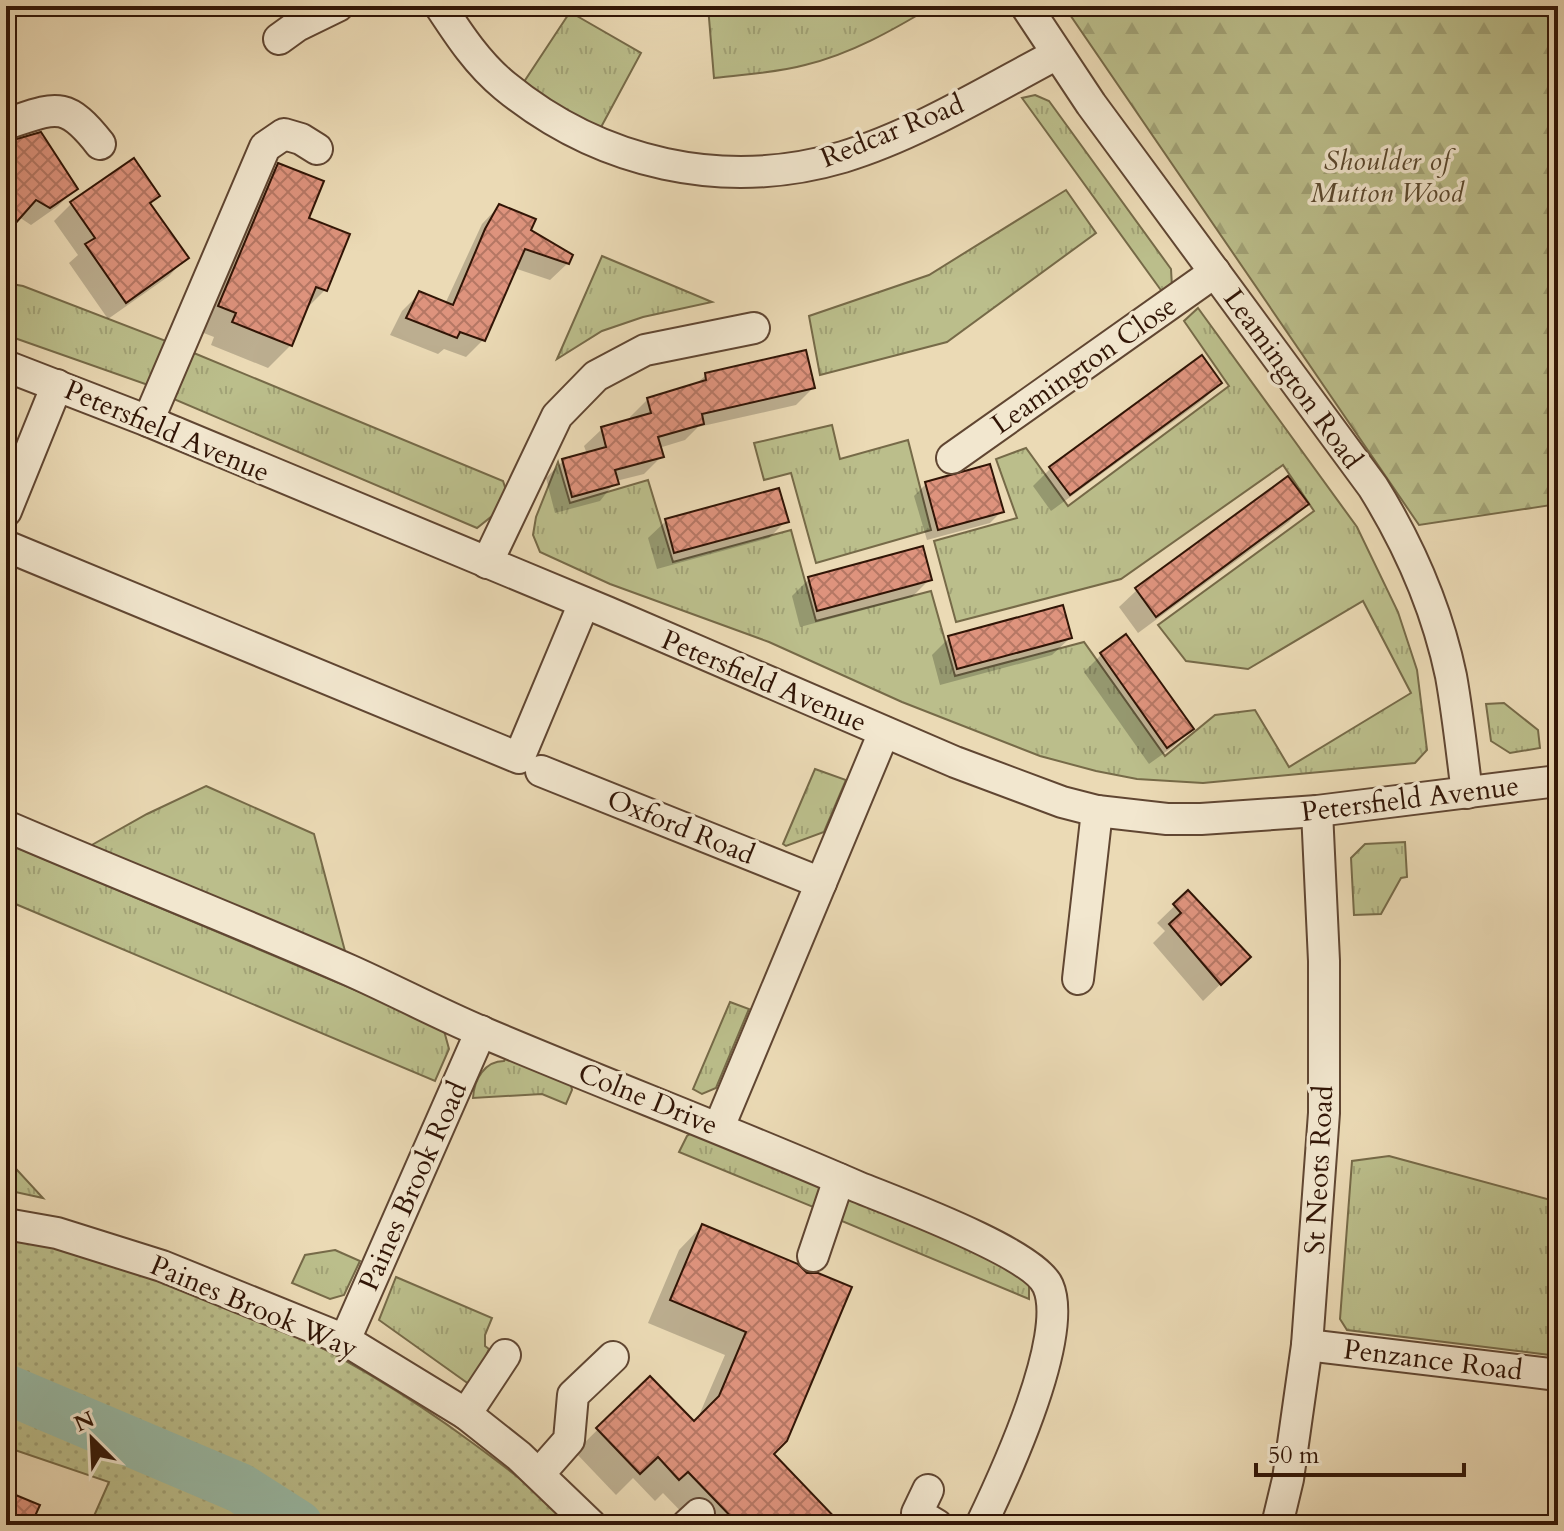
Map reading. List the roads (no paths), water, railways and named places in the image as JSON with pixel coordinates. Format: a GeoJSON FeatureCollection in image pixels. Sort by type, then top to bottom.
{"type":"FeatureCollection","features":[{"type":"Feature","properties":{"kind":"street"},"geometry":{"type":"LineString","coordinates":[[279,39],[297,26],[338,6]]}},
{"type":"Feature","properties":{"kind":"street","name":"Redcar Road"},"geometry":{"type":"LineString","coordinates":[[440,6],[466,46],[503,85],[582,138],[644,160],[743,173],[791,169],[844,157],[940,116],[1057,54]]}},
{"type":"Feature","properties":{"kind":"street","name":"Leamington Road"},"geometry":{"type":"LineString","coordinates":[[1026,6],[1057,54],[1373,487],[1400,531],[1423,585],[1451,675],[1467,793]]}},
{"type":"Feature","properties":{"kind":"street"},"geometry":{"type":"LineString","coordinates":[[6,124],[53,109],[81,119],[100,144]]}},
{"type":"Feature","properties":{"kind":"street"},"geometry":{"type":"LineString","coordinates":[[148,421],[265,147],[284,134],[301,139],[317,149]]}},
{"type":"Feature","properties":{"kind":"street","name":"Leamington Close"},"geometry":{"type":"LineString","coordinates":[[952,458],[1215,272]]}},
{"type":"Feature","properties":{"kind":"street"},"geometry":{"type":"LineString","coordinates":[[487,563],[557,416],[596,376],[645,350],[754,328]]}},
{"type":"Feature","properties":{"kind":"street","name":"Petersfield Avenue"},"geometry":{"type":"LineString","coordinates":[[6,366],[148,421],[968,767],[1062,802],[1097,811],[1167,819],[1201,819],[1317,811],[1558,781]]}},
{"type":"Feature","properties":{"kind":"street"},"geometry":{"type":"LineString","coordinates":[[6,511],[57,385]]}},
{"type":"Feature","properties":{"kind":"street"},"geometry":{"type":"LineString","coordinates":[[6,546],[519,758],[584,603]]}},
{"type":"Feature","properties":{"kind":"street"},"geometry":{"type":"LineString","coordinates":[[719,1127],[884,732]]}},
{"type":"Feature","properties":{"kind":"street","name":"Oxford Road"},"geometry":{"type":"LineString","coordinates":[[541,771],[821,883]]}},
{"type":"Feature","properties":{"kind":"street"},"geometry":{"type":"LineString","coordinates":[[1078,979],[1097,811]]}},
{"type":"Feature","properties":{"kind":"street","name":"St Neots Road"},"geometry":{"type":"LineString","coordinates":[[1277,1525],[1288,1479],[1307,1345],[1324,1113],[1324,961],[1317,811]]}},
{"type":"Feature","properties":{"kind":"street","name":"Colne Drive"},"geometry":{"type":"LineString","coordinates":[[6,826],[350,970],[481,1031],[719,1127],[1013,1253],[1039,1271],[1052,1298],[1051,1331],[1044,1364],[1013,1458],[981,1525]]}},
{"type":"Feature","properties":{"kind":"street","name":"Paines Brook Road"},"geometry":{"type":"LineString","coordinates":[[345,1340],[481,1031]]}},
{"type":"Feature","properties":{"kind":"street"},"geometry":{"type":"LineString","coordinates":[[813,1256],[839,1179]]}},
{"type":"Feature","properties":{"kind":"street","name":"Paines Brook Way"},"geometry":{"type":"LineString","coordinates":[[6,1224],[57,1233],[162,1266],[345,1340],[466,1414],[539,1474],[591,1525]]}},
{"type":"Feature","properties":{"kind":"street","name":"Penzance Road"},"geometry":{"type":"LineString","coordinates":[[1307,1345],[1558,1375]]}},
{"type":"Feature","properties":{"kind":"street"},"geometry":{"type":"LineString","coordinates":[[466,1414],[505,1355]]}},
{"type":"Feature","properties":{"kind":"street"},"geometry":{"type":"LineString","coordinates":[[539,1474],[569,1440],[573,1395],[613,1357]]}},
{"type":"Feature","properties":{"kind":"street"},"geometry":{"type":"LineString","coordinates":[[928,1490],[917,1513],[937,1525]]}},
{"type":"Feature","properties":{"kind":"waterway"},"geometry":{"type":"LineString","coordinates":[[6,1389],[240,1488],[298,1525]]}},
{"type":"Feature","properties":{"kind":"park label","name":"Shoulder of Mutton Wood"},"geometry":{"type":"Point","coordinates":[1387,177]}}]}
